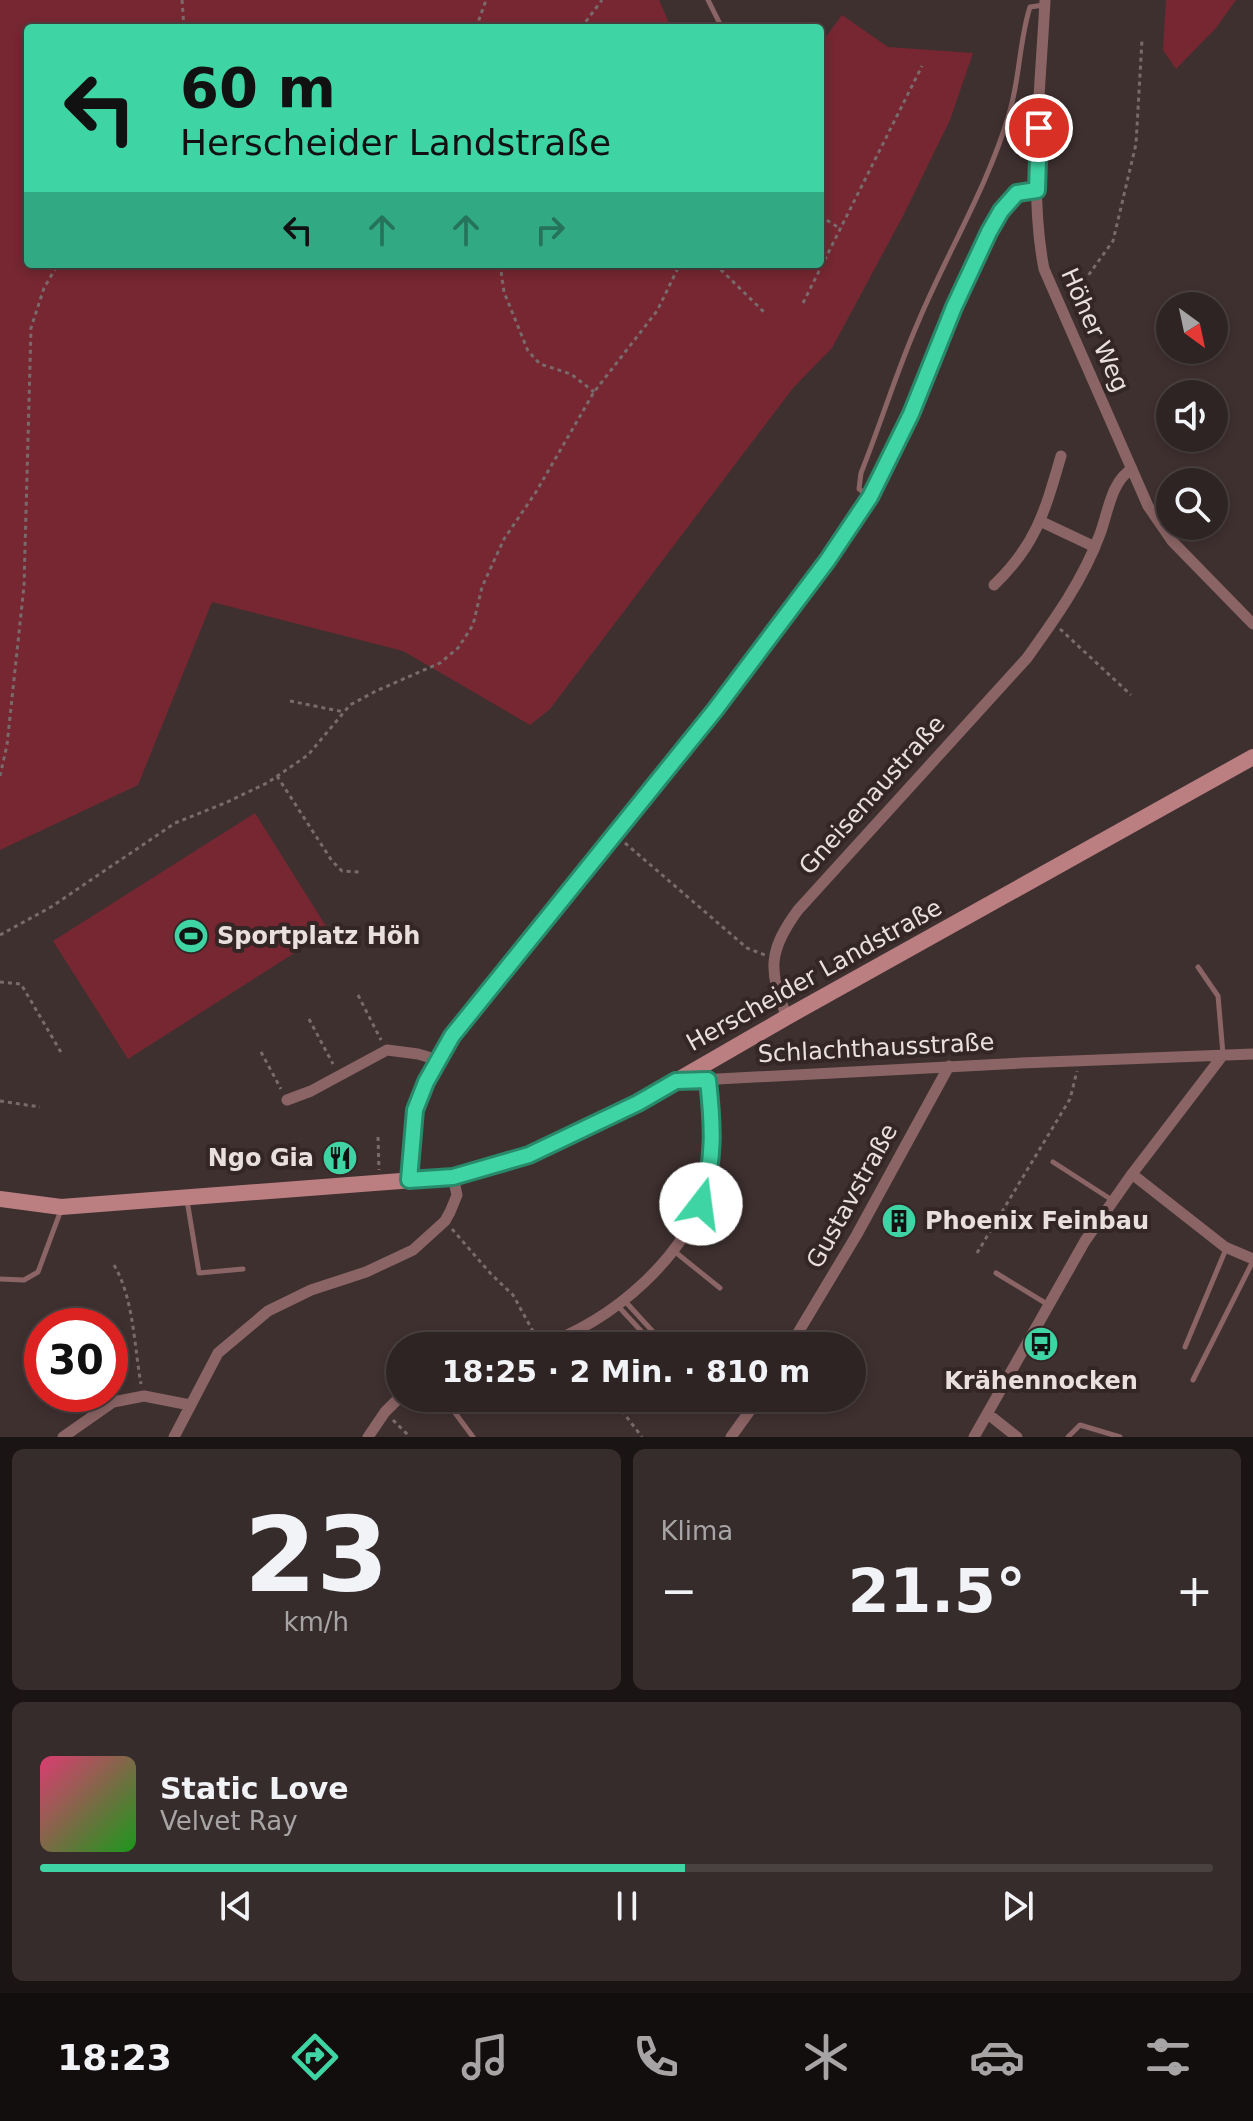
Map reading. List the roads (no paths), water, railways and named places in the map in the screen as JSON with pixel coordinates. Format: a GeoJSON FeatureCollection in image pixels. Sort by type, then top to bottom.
{"type":"FeatureCollection","features":[{"type":"Feature","properties":{"kind":"main road","name":"Herscheider Landstraße"},"geometry":{"type":"LineString","coordinates":[[0,1199],[61,1207],[453,1177],[529,1155],[638,1103],[1253,757]]}},
{"type":"Feature","properties":{"kind":"street","name":"Höher Weg"},"geometry":{"type":"LineString","coordinates":[[1045,3],[1037,190],[1038,242],[1044,269],[1148,506],[1172,541],[1253,623]]}},
{"type":"Feature","properties":{"kind":"street"},"geometry":{"type":"LineString","coordinates":[[409,1180],[415,1110],[452,1036],[792,610],[870,497],[911,414],[954,307],[1001,211],[1017,193],[1037,190]]}},
{"type":"Feature","properties":{"kind":"street"},"geometry":{"type":"LineString","coordinates":[[994,585],[1013,567],[1042,522],[1061,456]]}},
{"type":"Feature","properties":{"kind":"street","name":"Gneisenaustraße"},"geometry":{"type":"LineString","coordinates":[[787,1017],[772,974],[773,957],[783,930],[999,691],[1053,622],[1095,547],[1120,477],[1132,469]]}},
{"type":"Feature","properties":{"kind":"street"},"geometry":{"type":"LineString","coordinates":[[1042,522],[1095,547]]}},
{"type":"Feature","properties":{"kind":"street"},"geometry":{"type":"LineString","coordinates":[[287,1100],[311,1091],[387,1050],[438,1060]]}},
{"type":"Feature","properties":{"kind":"street","name":"Schlachthausstraße"},"geometry":{"type":"LineString","coordinates":[[676,1081],[1253,1054]]}},
{"type":"Feature","properties":{"kind":"street"},"geometry":{"type":"LineString","coordinates":[[974,1437],[1048,1304],[1113,1200],[1223,1055]]}},
{"type":"Feature","properties":{"kind":"street","name":"Gustavstraße"},"geometry":{"type":"LineString","coordinates":[[798,1332],[856,1236],[949,1066]]}},
{"type":"Feature","properties":{"kind":"street"},"geometry":{"type":"LineString","coordinates":[[574,1332],[621,1303],[673,1250],[697,1212],[709,1180],[713,1126],[708,1080]]}},
{"type":"Feature","properties":{"kind":"street"},"geometry":{"type":"LineString","coordinates":[[1132,1174],[1227,1248],[1253,1260]]}},
{"type":"Feature","properties":{"kind":"street"},"geometry":{"type":"LineString","coordinates":[[174,1437],[218,1353],[268,1311],[311,1290],[366,1272],[413,1250],[445,1221],[457,1195],[453,1177]]}},
{"type":"Feature","properties":{"kind":"street"},"geometry":{"type":"LineString","coordinates":[[63,1437],[113,1402],[144,1396],[190,1405]]}},
{"type":"Feature","properties":{"kind":"street"},"geometry":{"type":"LineString","coordinates":[[368,1437],[386,1411]]}},
{"type":"Feature","properties":{"kind":"street"},"geometry":{"type":"LineString","coordinates":[[731,1437],[749,1412]]}},
{"type":"Feature","properties":{"kind":"street"},"geometry":{"type":"LineString","coordinates":[[988,1414],[1017,1437]]}},
{"type":"Feature","properties":{"kind":"lane"},"geometry":{"type":"LineString","coordinates":[[708,0],[720,24]]}},
{"type":"Feature","properties":{"kind":"lane","name":"Höher Weg"},"geometry":{"type":"LineString","coordinates":[[870,497],[859,489],[861,473],[918,321],[982,188],[1009,115],[1020,72],[1025,21],[1030,7],[1045,3]]}},
{"type":"Feature","properties":{"kind":"lane"},"geometry":{"type":"LineString","coordinates":[[1198,967],[1218,996],[1223,1055]]}},
{"type":"Feature","properties":{"kind":"lane"},"geometry":{"type":"LineString","coordinates":[[1053,1162],[1113,1200]]}},
{"type":"Feature","properties":{"kind":"lane"},"geometry":{"type":"LineString","coordinates":[[187,1196],[199,1273],[243,1269]]}},
{"type":"Feature","properties":{"kind":"lane"},"geometry":{"type":"LineString","coordinates":[[0,1279],[24,1280],[38,1272],[61,1207]]}},
{"type":"Feature","properties":{"kind":"lane"},"geometry":{"type":"LineString","coordinates":[[1185,1347],[1227,1248]]}},
{"type":"Feature","properties":{"kind":"lane"},"geometry":{"type":"LineString","coordinates":[[673,1250],[720,1288]]}},
{"type":"Feature","properties":{"kind":"lane"},"geometry":{"type":"LineString","coordinates":[[1193,1380],[1253,1260]]}},
{"type":"Feature","properties":{"kind":"lane"},"geometry":{"type":"LineString","coordinates":[[996,1273],[1048,1304]]}},
{"type":"Feature","properties":{"kind":"lane"},"geometry":{"type":"LineString","coordinates":[[621,1303],[644,1332]]}},
{"type":"Feature","properties":{"kind":"lane"},"geometry":{"type":"LineString","coordinates":[[621,1303],[651,1332]]}},
{"type":"Feature","properties":{"kind":"lane"},"geometry":{"type":"LineString","coordinates":[[454,1412],[473,1437]]}},
{"type":"Feature","properties":{"kind":"lane"},"geometry":{"type":"LineString","coordinates":[[1068,1437],[1080,1425],[1120,1437]]}},
{"type":"Feature","properties":{"kind":"place","name":"Sportplatz Höh"},"geometry":{"type":"Point","coordinates":[191,936]}},
{"type":"Feature","properties":{"kind":"place","name":"Ngo Gia"},"geometry":{"type":"Point","coordinates":[340,1158]}},
{"type":"Feature","properties":{"kind":"place","name":"Phoenix Feinbau"},"geometry":{"type":"Point","coordinates":[899,1221]}},
{"type":"Feature","properties":{"kind":"place","name":"Krähennocken"},"geometry":{"type":"Point","coordinates":[1041,1344]}}]}
